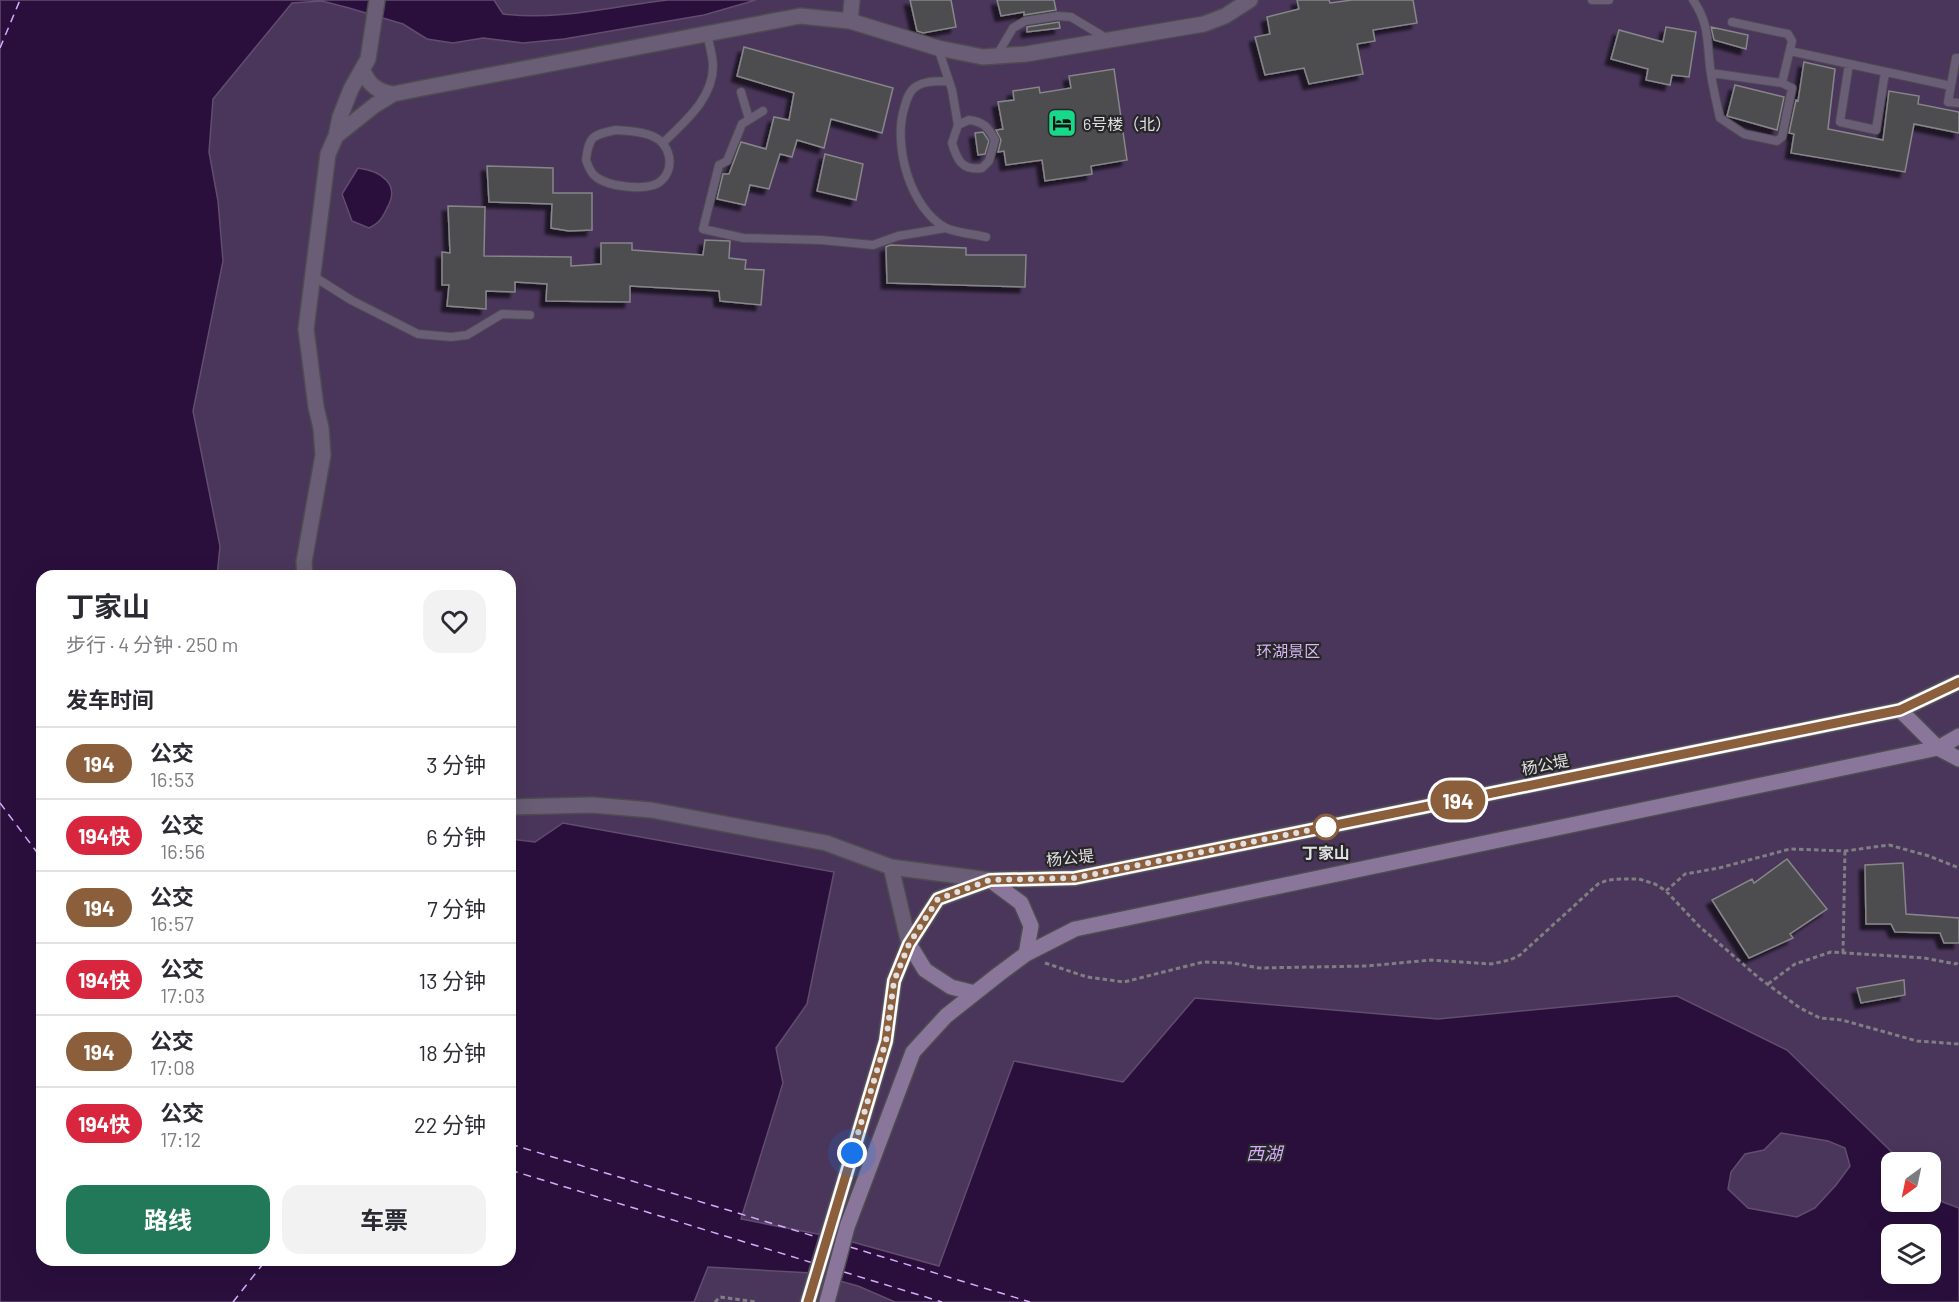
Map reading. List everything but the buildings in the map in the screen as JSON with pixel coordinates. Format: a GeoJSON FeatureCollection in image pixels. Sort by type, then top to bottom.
{"type":"FeatureCollection","features":[{"type":"Feature","properties":{"kind":"main road","name":"杨公堤"},"geometry":{"type":"LineString","coordinates":[[810,1295],[886,1041],[894,981],[909,944],[938,899],[990,880],[1075,878],[1900,710],[1959,682]]}},
{"type":"Feature","properties":{"kind":"main road"},"geometry":{"type":"LineString","coordinates":[[1900,710],[1938,748],[1959,759]]}},
{"type":"Feature","properties":{"kind":"main road"},"geometry":{"type":"LineString","coordinates":[[828,1299],[847,1227],[913,1052],[946,1016],[975,993],[1023,957],[1075,929],[1938,748],[1959,736]]}},
{"type":"Feature","properties":{"kind":"main road"},"geometry":{"type":"LineString","coordinates":[[990,880],[1021,903],[1031,926],[1023,957]]}},
{"type":"Feature","properties":{"kind":"main road"},"geometry":{"type":"LineString","coordinates":[[909,944],[925,970],[951,987],[975,993]]}},
{"type":"Feature","properties":{"kind":"street"},"geometry":{"type":"LineString","coordinates":[[377,0],[365,65],[366,79],[383,93],[393,94],[800,16],[850,21],[938,48],[983,57],[1026,54],[1204,24],[1226,16],[1250,0]]}},
{"type":"Feature","properties":{"kind":"street"},"geometry":{"type":"LineString","coordinates":[[850,21],[852,0]]}},
{"type":"Feature","properties":{"kind":"street"},"geometry":{"type":"LineString","coordinates":[[305,570],[304,562],[323,455],[306,329],[328,154],[351,89],[365,65]]}},
{"type":"Feature","properties":{"kind":"street"},"geometry":{"type":"LineString","coordinates":[[336,136],[375,105],[393,94]]}},
{"type":"Feature","properties":{"kind":"street"},"geometry":{"type":"LineString","coordinates":[[516,807],[592,805],[651,810],[826,843],[891,867],[990,880]]}},
{"type":"Feature","properties":{"kind":"street"},"geometry":{"type":"LineString","coordinates":[[891,867],[909,944]]}},
{"type":"Feature","properties":{"kind":"lane"},"geometry":{"type":"LineString","coordinates":[[1592,0],[1609,0]]}},
{"type":"Feature","properties":{"kind":"lane"},"geometry":{"type":"LineString","coordinates":[[1693,0],[1700,11],[1709,37],[1711,73],[1720,118],[1744,134],[1777,141],[1782,137],[1792,88],[1782,83],[1711,73]]}},
{"type":"Feature","properties":{"kind":"lane"},"geometry":{"type":"LineString","coordinates":[[997,56],[1013,28],[1025,21],[1057,16],[1071,17],[1110,40]]}},
{"type":"Feature","properties":{"kind":"lane"},"geometry":{"type":"LineString","coordinates":[[1732,22],[1788,34],[1792,41],[1782,83]]}},
{"type":"Feature","properties":{"kind":"lane"},"geometry":{"type":"LineString","coordinates":[[663,143],[694,113],[706,94],[713,68],[707,34]]}},
{"type":"Feature","properties":{"kind":"lane"},"geometry":{"type":"LineString","coordinates":[[938,48],[949,81],[958,125],[952,143],[960,163],[973,170],[982,168],[989,161],[995,140],[989,128],[981,122],[969,120],[958,125]]}},
{"type":"Feature","properties":{"kind":"lane"},"geometry":{"type":"LineString","coordinates":[[1790,51],[1951,86]]}},
{"type":"Feature","properties":{"kind":"lane"},"geometry":{"type":"LineString","coordinates":[[1959,58],[1956,57],[1948,102],[1959,103]]}},
{"type":"Feature","properties":{"kind":"lane"},"geometry":{"type":"LineString","coordinates":[[1849,64],[1840,122],[1876,130],[1886,72]]}},
{"type":"Feature","properties":{"kind":"lane"},"geometry":{"type":"LineString","coordinates":[[946,228],[928,213],[914,191],[904,167],[900,143],[900,122],[906,101],[916,86],[927,82],[949,81]]}},
{"type":"Feature","properties":{"kind":"lane"},"geometry":{"type":"LineString","coordinates":[[741,92],[749,119]]}},
{"type":"Feature","properties":{"kind":"lane"},"geometry":{"type":"LineString","coordinates":[[763,111],[742,124],[727,161],[719,165],[703,229],[743,238],[820,240],[873,245],[898,236],[946,228],[986,237]]}},
{"type":"Feature","properties":{"kind":"lane"},"geometry":{"type":"LineString","coordinates":[[615,129],[651,135],[663,143],[669,152],[670,164],[661,181],[654,186],[638,188],[609,184],[594,176],[586,160],[590,140],[596,134],[615,129]]}},
{"type":"Feature","properties":{"kind":"lane"},"geometry":{"type":"LineString","coordinates":[[313,276],[351,300],[418,334],[451,337],[467,335],[502,314],[530,315]]}},
{"type":"Feature","properties":{"kind":"path"},"geometry":{"type":"LineString","coordinates":[[1666,891],[1685,874],[1719,868],[1790,849],[1845,851],[1889,845],[1929,856],[1959,868]]}},
{"type":"Feature","properties":{"kind":"path"},"geometry":{"type":"LineString","coordinates":[[1843,953],[1845,851]]}},
{"type":"Feature","properties":{"kind":"path"},"geometry":{"type":"LineString","coordinates":[[1023,957],[1087,976],[1124,982],[1203,962],[1233,963],[1259,968],[1367,966],[1431,960],[1491,964],[1521,955],[1586,894],[1608,880],[1639,879],[1655,884],[1666,891],[1699,926],[1800,1008],[1820,1018],[1842,1020],[1917,1041],[1959,1044]]}},
{"type":"Feature","properties":{"kind":"path"},"geometry":{"type":"LineString","coordinates":[[1768,984],[1795,964],[1831,952],[1924,958],[1956,964],[1959,961]]}},
{"type":"Feature","properties":{"kind":"path"},"geometry":{"type":"LineString","coordinates":[[715,1302],[720,1297],[757,1302]]}},
{"type":"Feature","properties":{"kind":"green space","name":"环湖景区"},"geometry":{"type":"Polygon","coordinates":[[[0,0],[1959,0],[1959,1302],[0,1302],[0,0]]]}},
{"type":"Feature","properties":{"kind":"water","name":"西湖"},"geometry":{"type":"Polygon","coordinates":[[[0,0],[494,0],[503,14],[545,16],[668,0],[756,0],[704,15],[564,39],[523,43],[483,38],[453,43],[427,39],[403,24],[349,8],[322,1],[292,3],[213,99],[209,152],[218,201],[223,261],[193,411],[220,546],[218,570],[36,570],[36,1266],[516,1266],[516,840],[535,842],[563,823],[834,872],[807,1004],[776,1048],[783,1083],[741,1219],[838,1238],[939,1266],[1014,1061],[1123,1082],[1195,998],[1438,1019],[1677,996],[1787,1050],[1892,1152],[1881,1152],[1881,1212],[1941,1212],[1941,1200],[1959,1208],[1959,1302],[895,1302],[858,1286],[811,1273],[708,1267],[694,1302],[0,1302],[0,0]],[[1781,1133],[1764,1150],[1745,1154],[1731,1172],[1728,1189],[1748,1208],[1797,1217],[1815,1208],[1850,1166],[1845,1148],[1828,1141],[1781,1133]]]}},
{"type":"Feature","properties":{"kind":"water"},"geometry":{"type":"Polygon","coordinates":[[[358,168],[381,176],[386,180],[392,192],[391,200],[382,218],[369,228],[352,221],[342,194],[358,168]]]}},
{"type":"Feature","properties":{"kind":"ferry route"},"geometry":{"type":"LineString","coordinates":[[0,48],[20,0]]}},
{"type":"Feature","properties":{"kind":"ferry route"},"geometry":{"type":"LineString","coordinates":[[0,803],[36,851]]}},
{"type":"Feature","properties":{"kind":"ferry route"},"geometry":{"type":"LineString","coordinates":[[516,1146],[820,1238]]}},
{"type":"Feature","properties":{"kind":"ferry route"},"geometry":{"type":"LineString","coordinates":[[516,1172],[813,1263]]}},
{"type":"Feature","properties":{"kind":"ferry route"},"geometry":{"type":"LineString","coordinates":[[850,1247],[1030,1302]]}},
{"type":"Feature","properties":{"kind":"ferry route"},"geometry":{"type":"LineString","coordinates":[[233,1302],[261,1266]]}},
{"type":"Feature","properties":{"kind":"ferry route"},"geometry":{"type":"LineString","coordinates":[[844,1272],[942,1302]]}},
{"type":"Feature","properties":{"kind":"bus line","name":"194"},"geometry":{"type":"LineString","coordinates":[[808,1302],[886,1041],[894,981],[909,944],[938,899],[990,880],[1075,878],[1900,710],[1959,682]]}},
{"type":"Feature","properties":{"kind":"place","name":"6号楼（北）"},"geometry":{"type":"Point","coordinates":[1062,123]}},
{"type":"Feature","properties":{"kind":"place","name":"丁家山"},"geometry":{"type":"Point","coordinates":[1326,827]}},
{"type":"Feature","properties":{"kind":"route"},"geometry":{"type":"LineString","coordinates":[[852,1153],[886,1041],[894,981],[909,944],[938,899],[990,880],[1075,878],[1330,826],[1326,827]]}}]}
